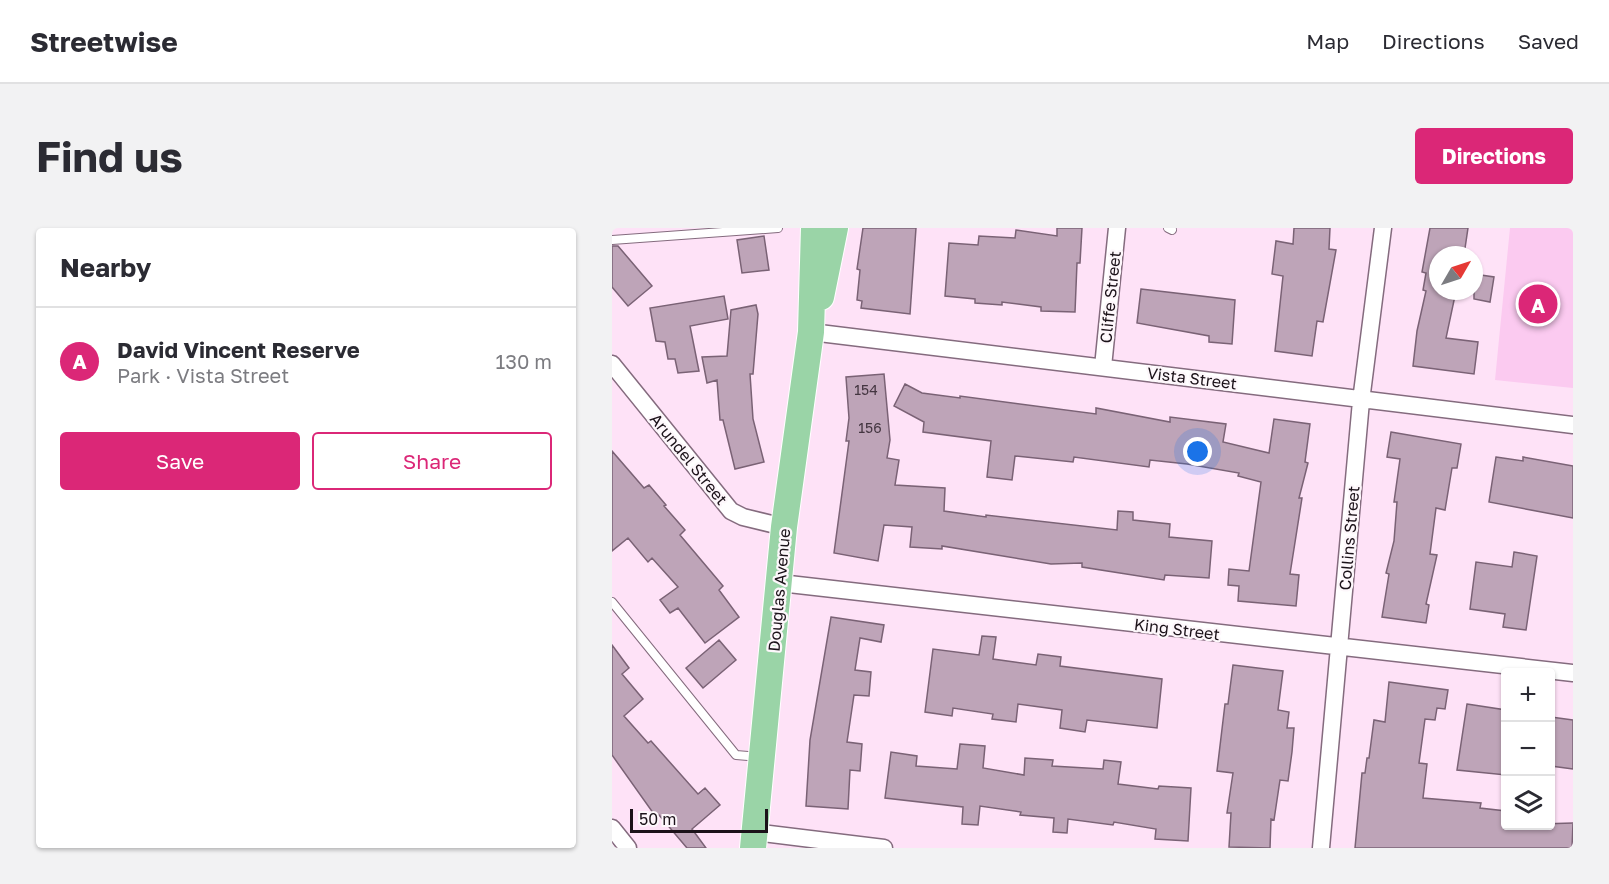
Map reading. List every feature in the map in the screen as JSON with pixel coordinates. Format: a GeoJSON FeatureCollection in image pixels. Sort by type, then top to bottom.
{"type":"FeatureCollection","features":[{"type":"Feature","properties":{"kind":"main road","name":"Douglas Avenue"},"geometry":{"type":"LineString","coordinates":[[754,840],[784,527],[811,332],[817,228]]}},
{"type":"Feature","properties":{"kind":"street","name":"Cliffe Street"},"geometry":{"type":"LineString","coordinates":[[1103,367],[1117,228]]}},
{"type":"Feature","properties":{"kind":"street","name":"Collins Street"},"geometry":{"type":"LineString","coordinates":[[1321,848],[1361,401],[1383,228]]}},
{"type":"Feature","properties":{"kind":"street","name":"Vista Street"},"geometry":{"type":"LineString","coordinates":[[811,332],[1361,401],[1573,425]]}},
{"type":"Feature","properties":{"kind":"street","name":"Arundel Street"},"geometry":{"type":"LineString","coordinates":[[612,363],[731,511],[743,517],[784,527]]}},
{"type":"Feature","properties":{"kind":"street","name":"King Street"},"geometry":{"type":"LineString","coordinates":[[780,583],[1573,673]]}},
{"type":"Feature","properties":{"kind":"street"},"geometry":{"type":"LineString","coordinates":[[612,828],[628,848]]}},
{"type":"Feature","properties":{"kind":"street"},"geometry":{"type":"LineString","coordinates":[[754,840],[884,848]]}},
{"type":"Feature","properties":{"kind":"lane"},"geometry":{"type":"LineString","coordinates":[[612,240],[778,228]]}},
{"type":"Feature","properties":{"kind":"lane"},"geometry":{"type":"LineString","coordinates":[[612,602],[736,755],[762,757]]}},
{"type":"Feature","properties":{"kind":"shaded area"},"geometry":{"type":"Polygon","coordinates":[[[1510,228],[1573,228],[1573,388],[1495,380],[1510,228]]]}},
{"type":"Feature","properties":{"kind":"building"},"geometry":{"type":"Polygon","coordinates":[[[863,228],[916,228],[910,314],[861,308],[862,301],[857,300],[860,270],[857,269],[863,228]]]}},
{"type":"Feature","properties":{"kind":"building"},"geometry":{"type":"Polygon","coordinates":[[[1057,228],[1082,228],[1080,263],[1077,263],[1075,312],[1041,311],[1041,307],[1002,302],[1002,305],[975,303],[975,299],[945,296],[949,243],[978,245],[979,236],[1015,238],[1016,230],[1057,236],[1057,228]]]}},
{"type":"Feature","properties":{"kind":"building"},"geometry":{"type":"Polygon","coordinates":[[[1294,228],[1330,228],[1329,249],[1336,250],[1323,322],[1317,321],[1312,356],[1275,351],[1283,276],[1272,274],[1276,241],[1293,244],[1294,228]]]}},
{"type":"Feature","properties":{"kind":"building"},"geometry":{"type":"Polygon","coordinates":[[[1430,228],[1468,228],[1465,246],[1429,246],[1429,300],[1454,300],[1446,338],[1478,342],[1474,374],[1413,366],[1417,331],[1426,291],[1423,290],[1426,273],[1422,272],[1430,228]]]}},
{"type":"Feature","properties":{"kind":"building"},"geometry":{"type":"Polygon","coordinates":[[[764,236],[769,270],[742,273],[737,240],[764,236]]]}},
{"type":"Feature","properties":{"kind":"building"},"geometry":{"type":"Polygon","coordinates":[[[612,246],[618,246],[652,286],[628,306],[612,287],[612,246]]]}},
{"type":"Feature","properties":{"kind":"building"},"geometry":{"type":"Polygon","coordinates":[[[1483,275],[1494,277],[1490,302],[1479,300],[1483,300],[1483,275]]]}},
{"type":"Feature","properties":{"kind":"building"},"geometry":{"type":"Polygon","coordinates":[[[1141,289],[1235,300],[1232,344],[1209,342],[1209,336],[1137,323],[1141,289]]]}},
{"type":"Feature","properties":{"kind":"building"},"geometry":{"type":"Polygon","coordinates":[[[724,296],[728,319],[690,326],[699,371],[678,373],[675,359],[668,359],[665,342],[656,341],[650,308],[724,296]]]}},
{"type":"Feature","properties":{"kind":"building"},"geometry":{"type":"Polygon","coordinates":[[[756,305],[758,314],[753,374],[750,374],[753,419],[764,462],[735,469],[723,420],[720,420],[717,380],[707,383],[702,357],[727,356],[731,310],[756,305]]]}},
{"type":"Feature","properties":{"kind":"building"},"geometry":{"type":"Polygon","coordinates":[[[884,374],[890,440],[887,458],[899,460],[895,485],[945,488],[944,511],[986,517],[986,515],[1117,530],[1118,511],[1133,512],[1133,520],[1170,524],[1169,537],[1212,541],[1209,578],[1165,575],[1164,580],[1082,567],[1082,563],[1051,564],[942,546],[942,549],[910,547],[912,527],[884,525],[878,561],[834,553],[849,441],[846,441],[849,418],[846,377],[884,374]]]}},
{"type":"Feature","properties":{"kind":"building"},"geometry":{"type":"Polygon","coordinates":[[[905,384],[922,393],[960,398],[960,396],[1096,414],[1096,408],[1170,422],[1170,417],[1226,424],[1223,442],[1269,453],[1274,419],[1310,424],[1305,462],[1308,463],[1299,498],[1302,498],[1290,574],[1299,575],[1296,606],[1238,601],[1239,586],[1228,585],[1229,569],[1249,571],[1261,482],[1238,476],[1239,473],[1187,464],[1150,460],[1149,467],[1074,457],[1073,462],[1015,456],[1012,480],[987,477],[991,441],[923,432],[924,422],[894,406],[905,384]]]}},
{"type":"Feature","properties":{"kind":"building"},"geometry":{"type":"Polygon","coordinates":[[[1391,432],[1461,444],[1457,468],[1452,468],[1445,510],[1436,508],[1430,554],[1437,555],[1426,604],[1429,605],[1426,623],[1382,617],[1389,574],[1386,573],[1394,541],[1397,502],[1394,502],[1400,459],[1387,457],[1391,432]]]}},
{"type":"Feature","properties":{"kind":"building"},"geometry":{"type":"Polygon","coordinates":[[[612,451],[644,488],[649,485],[666,505],[664,506],[685,530],[680,535],[723,586],[719,590],[739,617],[705,643],[678,608],[670,613],[660,600],[678,587],[652,558],[648,562],[628,538],[612,551],[612,451]]]}},
{"type":"Feature","properties":{"kind":"building"},"geometry":{"type":"Polygon","coordinates":[[[1496,457],[1523,461],[1523,457],[1573,466],[1573,518],[1489,502],[1496,457]]]}},
{"type":"Feature","properties":{"kind":"building"},"geometry":{"type":"Polygon","coordinates":[[[1514,552],[1537,556],[1526,630],[1503,627],[1505,614],[1470,609],[1476,562],[1512,567],[1514,552]]]}},
{"type":"Feature","properties":{"kind":"building"},"geometry":{"type":"Polygon","coordinates":[[[831,617],[884,625],[881,642],[860,638],[855,670],[871,672],[869,696],[854,695],[847,742],[862,744],[860,771],[850,770],[848,809],[806,806],[810,740],[831,617]]]}},
{"type":"Feature","properties":{"kind":"building"},"geometry":{"type":"Polygon","coordinates":[[[982,636],[996,637],[993,659],[1036,665],[1038,654],[1061,657],[1060,666],[1162,679],[1157,728],[1087,720],[1085,732],[1060,728],[1062,710],[1018,704],[1016,722],[992,719],[993,714],[953,708],[952,716],[925,712],[933,649],[979,655],[982,636]]]}},
{"type":"Feature","properties":{"kind":"building"},"geometry":{"type":"Polygon","coordinates":[[[719,640],[736,660],[703,688],[686,668],[719,640]]]}},
{"type":"Feature","properties":{"kind":"building"},"geometry":{"type":"Polygon","coordinates":[[[612,645],[629,668],[622,674],[643,699],[624,716],[648,743],[651,741],[698,794],[705,788],[720,805],[692,829],[706,848],[687,848],[659,815],[656,817],[612,755],[612,645]]]}},
{"type":"Feature","properties":{"kind":"building"},"geometry":{"type":"Polygon","coordinates":[[[1233,665],[1283,671],[1278,710],[1289,712],[1287,728],[1294,728],[1288,781],[1280,780],[1274,820],[1271,819],[1270,848],[1229,847],[1231,813],[1227,813],[1233,773],[1217,771],[1225,704],[1228,704],[1233,665]]]}},
{"type":"Feature","properties":{"kind":"building"},"geometry":{"type":"Polygon","coordinates":[[[1389,682],[1448,690],[1445,709],[1437,708],[1435,720],[1425,719],[1419,763],[1427,764],[1423,798],[1481,803],[1480,808],[1501,810],[1501,830],[1555,830],[1555,824],[1573,823],[1572,848],[1355,848],[1362,773],[1365,773],[1367,758],[1369,758],[1374,720],[1385,722],[1389,682]]]}},
{"type":"Feature","properties":{"kind":"building"},"geometry":{"type":"Polygon","coordinates":[[[1467,704],[1501,709],[1501,774],[1457,770],[1467,704]]]}},
{"type":"Feature","properties":{"kind":"building"},"geometry":{"type":"Polygon","coordinates":[[[1555,718],[1573,720],[1573,769],[1555,767],[1555,718]]]}},
{"type":"Feature","properties":{"kind":"building"},"geometry":{"type":"Polygon","coordinates":[[[960,744],[985,746],[983,768],[1024,775],[1025,758],[1053,760],[1052,766],[1103,769],[1104,760],[1121,762],[1118,784],[1158,789],[1159,786],[1191,788],[1188,841],[1155,839],[1156,829],[1114,822],[1113,825],[1068,819],[1067,833],[1053,832],[1054,818],[1020,815],[1021,812],[980,806],[978,825],[962,824],[963,807],[885,798],[891,752],[917,756],[916,766],[957,769],[960,744]]]}},
{"type":"Feature","properties":{"kind":"place","name":"David Vincent Reserve"},"geometry":{"type":"Point","coordinates":[1538,304]}}]}
